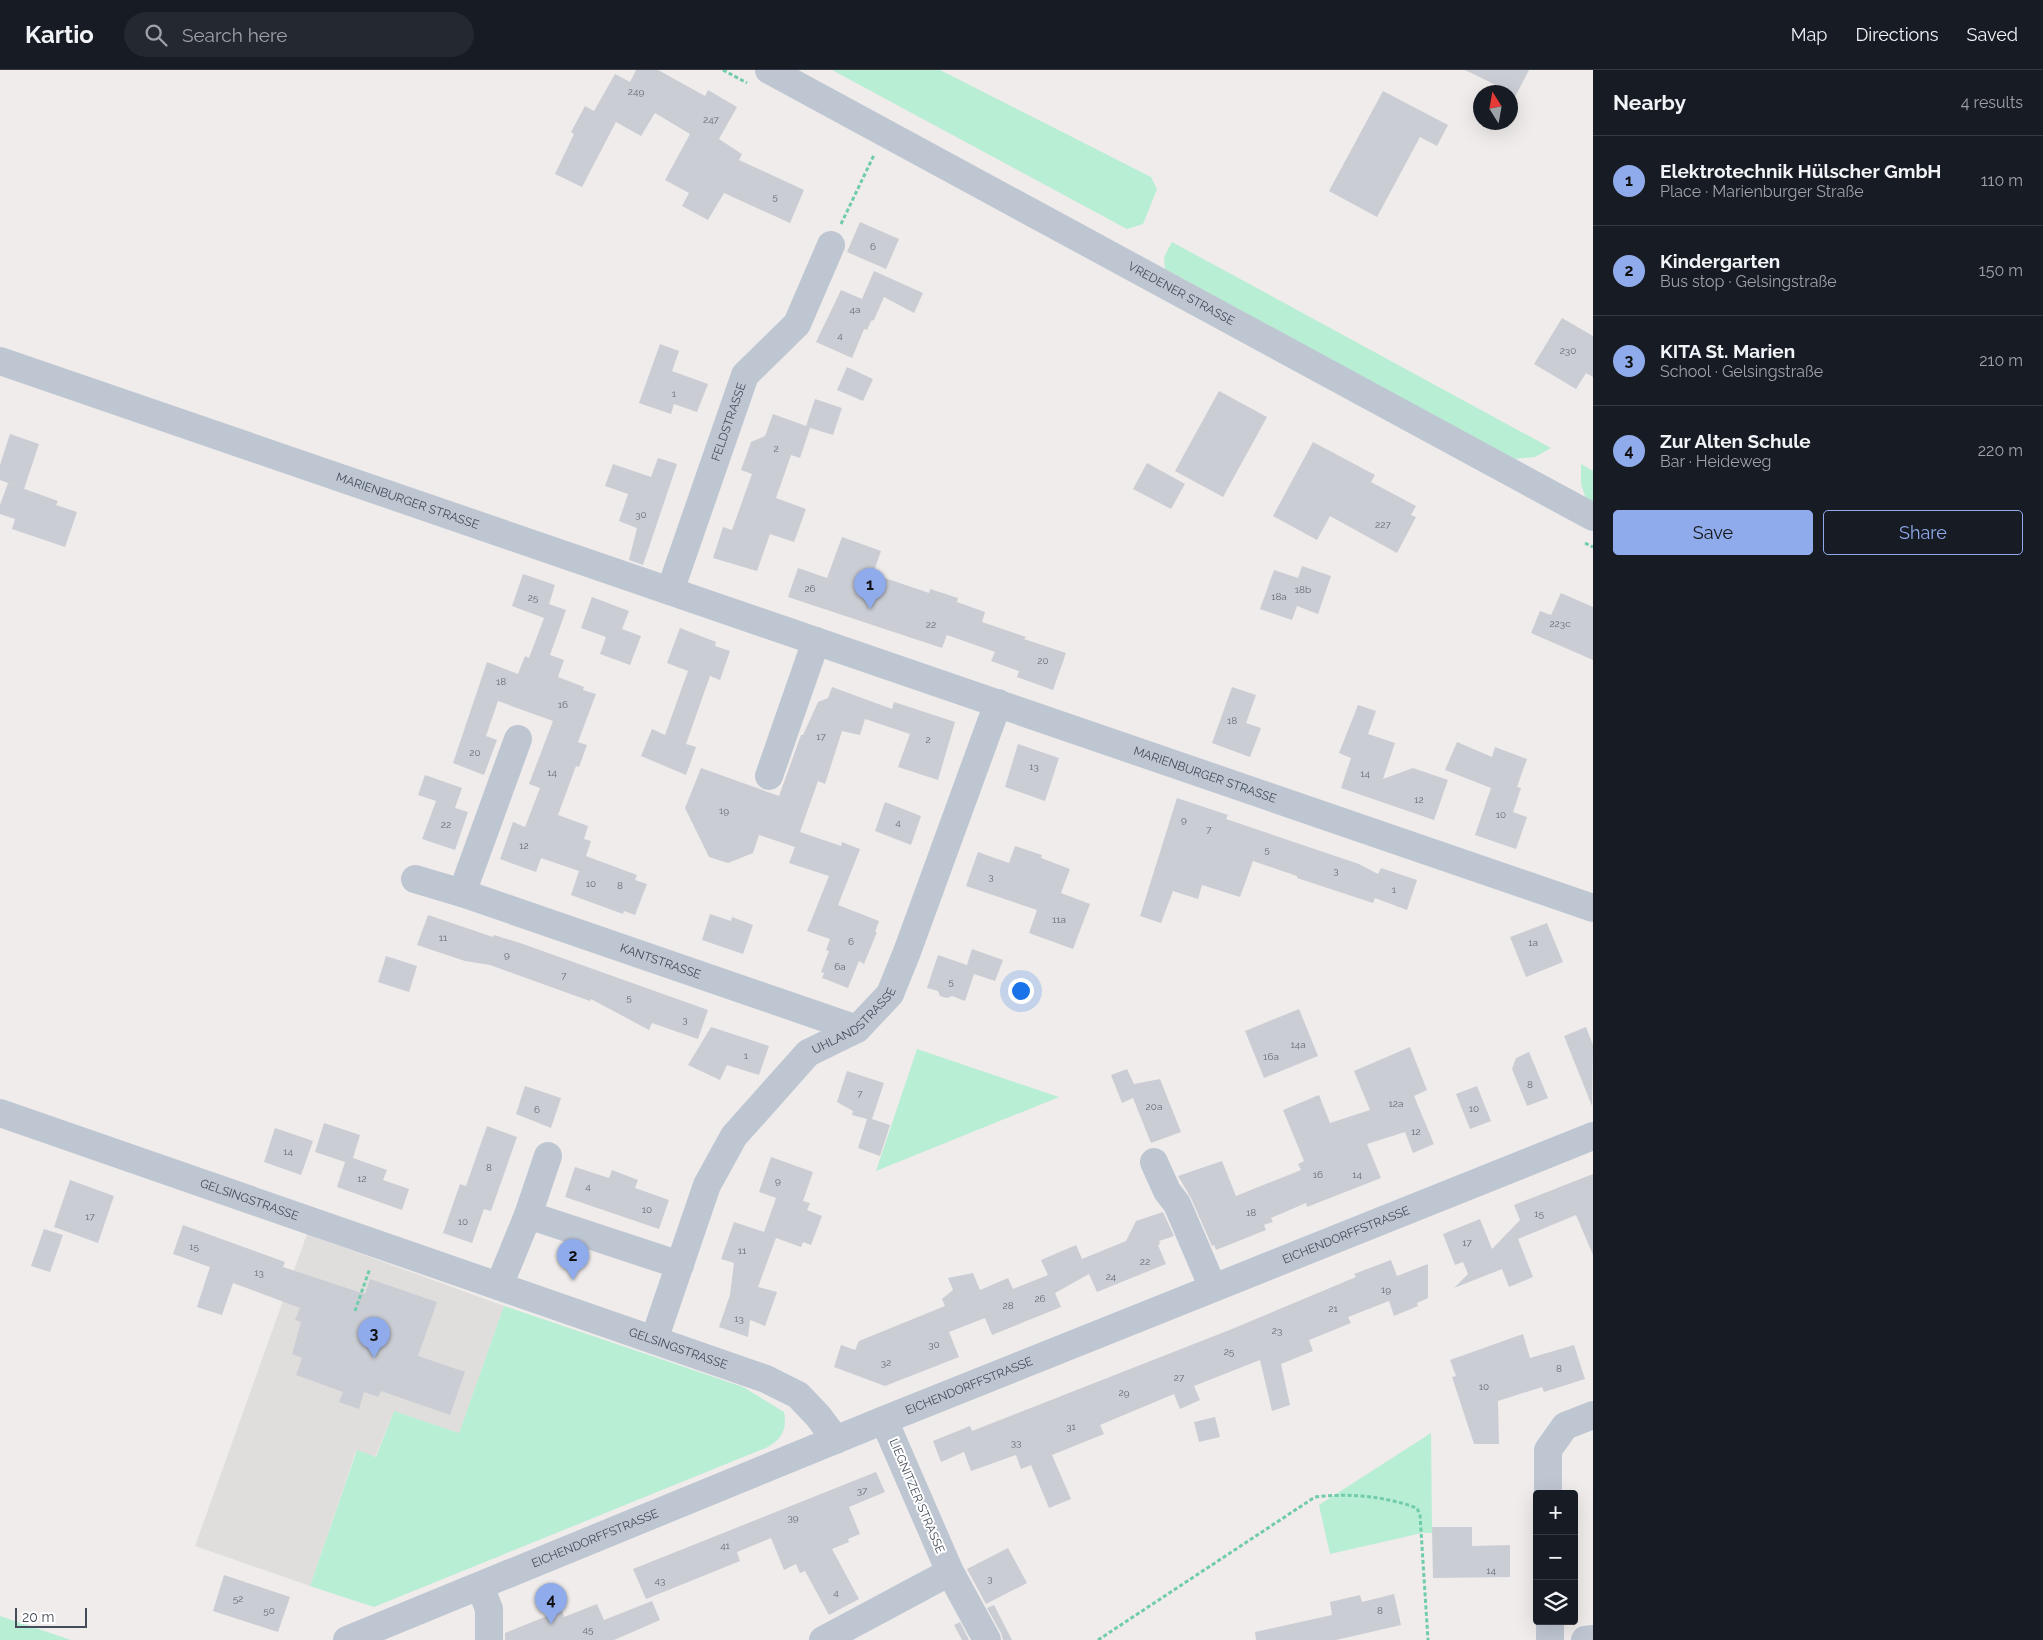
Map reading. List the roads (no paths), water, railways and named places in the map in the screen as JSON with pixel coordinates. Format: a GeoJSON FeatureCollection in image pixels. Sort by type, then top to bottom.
{"type":"FeatureCollection","features":[{"type":"Feature","properties":{"kind":"street","name":"VREDENER STRASSE"},"geometry":{"type":"LineString","coordinates":[[770,70],[1593,517]]}},
{"type":"Feature","properties":{"kind":"street","name":"FELDSTRASSE"},"geometry":{"type":"LineString","coordinates":[[670,591],[745,375],[797,324],[831,245]]}},
{"type":"Feature","properties":{"kind":"street","name":"MARIENBURGER STRASSE"},"geometry":{"type":"LineString","coordinates":[[0,361],[1593,908]]}},
{"type":"Feature","properties":{"kind":"street"},"geometry":{"type":"LineString","coordinates":[[769,776],[816,641]]}},
{"type":"Feature","properties":{"kind":"street","name":"UHLANDSTRASSE"},"geometry":{"type":"LineString","coordinates":[[654,1340],[707,1185],[734,1136],[808,1053],[858,1029],[890,994],[908,952],[998,703]]}},
{"type":"Feature","properties":{"kind":"street"},"geometry":{"type":"LineString","coordinates":[[462,893],[518,739]]}},
{"type":"Feature","properties":{"kind":"street","name":"KANTSTRASSE"},"geometry":{"type":"LineString","coordinates":[[415,879],[462,893],[858,1029]]}},
{"type":"Feature","properties":{"kind":"street","name":"GELSINGSTRASSE"},"geometry":{"type":"LineString","coordinates":[[0,1112],[766,1379],[798,1395],[818,1416],[836,1440]]}},
{"type":"Feature","properties":{"kind":"street","name":"EICHENDORFFSTRASSE"},"geometry":{"type":"LineString","coordinates":[[347,1640],[884,1420],[1593,1136]]}},
{"type":"Feature","properties":{"kind":"street"},"geometry":{"type":"LineString","coordinates":[[500,1286],[528,1215],[548,1156]]}},
{"type":"Feature","properties":{"kind":"street"},"geometry":{"type":"LineString","coordinates":[[1154,1162],[1167,1191],[1177,1204],[1213,1288]]}},
{"type":"Feature","properties":{"kind":"street"},"geometry":{"type":"LineString","coordinates":[[528,1215],[680,1265]]}},
{"type":"Feature","properties":{"kind":"street"},"geometry":{"type":"LineString","coordinates":[[1548,1490],[1548,1450],[1565,1426],[1593,1415]]}},
{"type":"Feature","properties":{"kind":"street","name":"LIEGNITZER STRASSE"},"geometry":{"type":"LineString","coordinates":[[884,1420],[950,1572],[987,1640]]}},
{"type":"Feature","properties":{"kind":"street"},"geometry":{"type":"LineString","coordinates":[[823,1640],[950,1572]]}},
{"type":"Feature","properties":{"kind":"street"},"geometry":{"type":"LineString","coordinates":[[480,1586],[489,1609],[489,1640]]}},
{"type":"Feature","properties":{"kind":"street"},"geometry":{"type":"LineString","coordinates":[[1550,1625],[1550,1640]]}},
{"type":"Feature","properties":{"kind":"street"},"geometry":{"type":"LineString","coordinates":[[1585,1640],[1593,1639]]}},
{"type":"Feature","properties":{"kind":"place","name":"Elektrotechnik Hülscher GmbH"},"geometry":{"type":"Point","coordinates":[870,609]}},
{"type":"Feature","properties":{"kind":"place","name":"Kindergarten"},"geometry":{"type":"Point","coordinates":[573,1280]}},
{"type":"Feature","properties":{"kind":"place","name":"KITA St. Marien"},"geometry":{"type":"Point","coordinates":[374,1358]}},
{"type":"Feature","properties":{"kind":"place","name":"Zur Alten Schule"},"geometry":{"type":"Point","coordinates":[551,1624]}}]}
